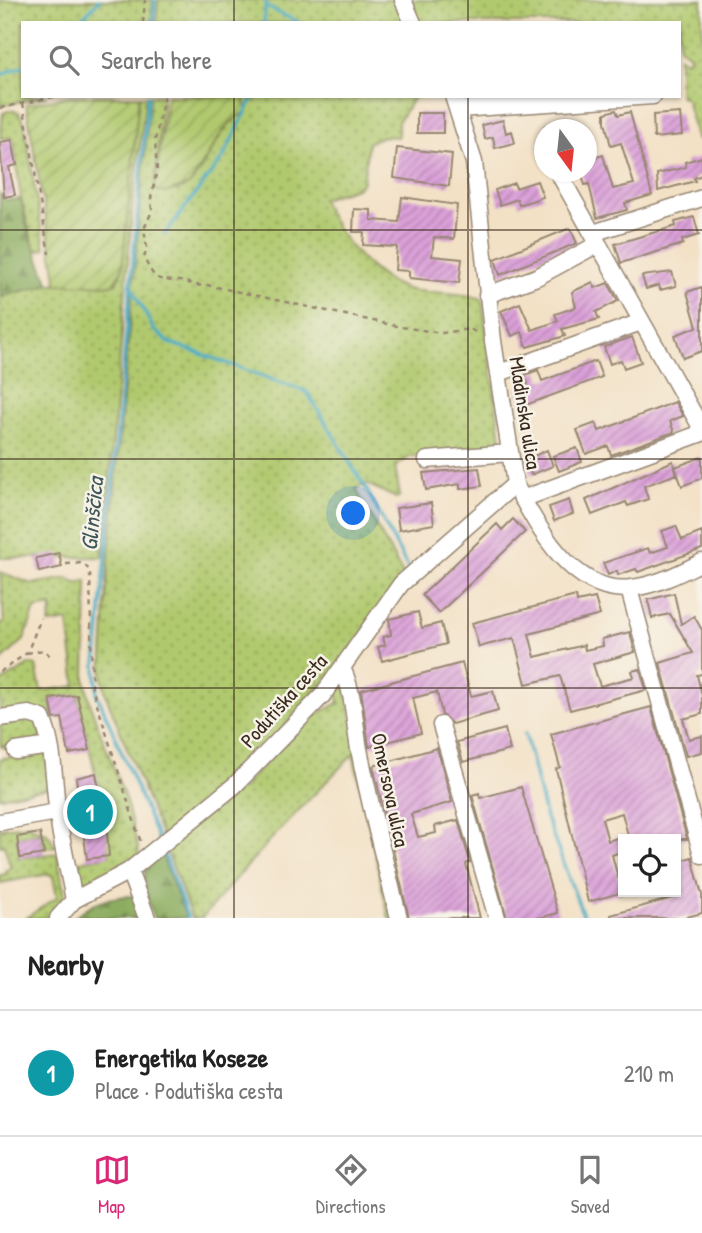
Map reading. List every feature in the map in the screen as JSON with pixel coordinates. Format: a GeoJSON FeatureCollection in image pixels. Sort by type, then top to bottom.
{"type":"FeatureCollection","features":[{"type":"Feature","properties":{"kind":"street"},"geometry":{"type":"LineString","coordinates":[[403,0],[413,21]]}},
{"type":"Feature","properties":{"kind":"street","name":"Mladinska ulica"},"geometry":{"type":"LineString","coordinates":[[597,98],[456,103],[474,162],[487,296],[515,484],[550,542],[585,578],[605,586],[629,589],[670,578],[702,562]]}},
{"type":"Feature","properties":{"kind":"street"},"geometry":{"type":"LineString","coordinates":[[523,499],[702,431],[564,182]]}},
{"type":"Feature","properties":{"kind":"street"},"geometry":{"type":"LineString","coordinates":[[487,296],[537,276],[596,239],[702,198]]}},
{"type":"Feature","properties":{"kind":"street"},"geometry":{"type":"LineString","coordinates":[[499,373],[641,322]]}},
{"type":"Feature","properties":{"kind":"street"},"geometry":{"type":"LineString","coordinates":[[427,460],[509,453]]}},
{"type":"Feature","properties":{"kind":"street","name":"Podutiška cesta"},"geometry":{"type":"LineString","coordinates":[[58,918],[74,900],[129,871],[235,785],[322,696],[343,670],[401,584],[515,484]]}},
{"type":"Feature","properties":{"kind":"street"},"geometry":{"type":"LineString","coordinates":[[629,589],[702,855]]}},
{"type":"Feature","properties":{"kind":"street","name":"Omersova ulica"},"geometry":{"type":"LineString","coordinates":[[343,670],[350,685],[359,751],[380,850],[399,918]]}},
{"type":"Feature","properties":{"kind":"street"},"geometry":{"type":"LineString","coordinates":[[0,718],[29,713],[42,718],[50,746],[57,787],[57,812],[74,900]]}},
{"type":"Feature","properties":{"kind":"street"},"geometry":{"type":"LineString","coordinates":[[441,725],[497,918]]}},
{"type":"Feature","properties":{"kind":"street"},"geometry":{"type":"LineString","coordinates":[[16,751],[50,746]]}},
{"type":"Feature","properties":{"kind":"street"},"geometry":{"type":"LineString","coordinates":[[0,822],[57,812]]}},
{"type":"Feature","properties":{"kind":"street"},"geometry":{"type":"LineString","coordinates":[[129,871],[147,918]]}},
{"type":"Feature","properties":{"kind":"path"},"geometry":{"type":"LineString","coordinates":[[143,21],[145,0]]}},
{"type":"Feature","properties":{"kind":"path"},"geometry":{"type":"LineString","coordinates":[[0,108],[48,98]]}},
{"type":"Feature","properties":{"kind":"path"},"geometry":{"type":"LineString","coordinates":[[164,98],[155,141],[157,170],[151,198],[152,211],[144,229],[147,248],[144,258],[153,275],[165,283],[179,281],[198,287],[207,285],[401,327],[442,333],[470,329],[493,341]]}},
{"type":"Feature","properties":{"kind":"path"},"geometry":{"type":"LineString","coordinates":[[23,103],[49,254]]}},
{"type":"Feature","properties":{"kind":"path"},"geometry":{"type":"LineString","coordinates":[[66,564],[83,563],[90,571],[90,655],[94,701],[147,856]]}},
{"type":"Feature","properties":{"kind":"path"},"geometry":{"type":"LineString","coordinates":[[27,653],[41,618]]}},
{"type":"Feature","properties":{"kind":"path"},"geometry":{"type":"LineString","coordinates":[[0,672],[27,653],[44,650],[53,659]]}},
{"type":"Feature","properties":{"kind":"green space"},"geometry":{"type":"Polygon","coordinates":[[[0,0],[153,0],[151,21],[21,21],[21,98],[38,98],[0,106],[0,0]]]}},
{"type":"Feature","properties":{"kind":"green space"},"geometry":{"type":"Polygon","coordinates":[[[158,0],[398,0],[407,21],[156,21],[158,0]]]}},
{"type":"Feature","properties":{"kind":"green space"},"geometry":{"type":"Polygon","coordinates":[[[409,0],[702,0],[702,139],[697,139],[686,99],[681,96],[681,57],[686,61],[691,56],[681,48],[681,21],[418,21],[409,0]]]}},
{"type":"Feature","properties":{"kind":"green space"},"geometry":{"type":"Polygon","coordinates":[[[59,98],[139,98],[122,270],[112,285],[57,284],[26,104],[59,98]]]}},
{"type":"Feature","properties":{"kind":"green space"},"geometry":{"type":"Polygon","coordinates":[[[139,98],[146,98],[133,201],[103,557],[0,558],[0,297],[49,284],[116,283],[122,270],[139,98]]]}},
{"type":"Feature","properties":{"kind":"green space"},"geometry":{"type":"Polygon","coordinates":[[[150,98],[163,98],[155,184],[176,190],[195,178],[226,128],[235,118],[246,112],[244,98],[414,98],[398,122],[398,137],[383,136],[368,143],[363,182],[356,188],[322,199],[346,241],[383,277],[411,290],[482,299],[502,447],[410,457],[395,467],[400,496],[396,498],[367,484],[356,489],[404,576],[341,663],[250,764],[163,839],[107,698],[102,677],[108,568],[150,98]]]}},
{"type":"Feature","properties":{"kind":"green space"},"geometry":{"type":"Polygon","coordinates":[[[167,98],[244,98],[247,112],[238,116],[222,133],[189,185],[165,193],[155,190],[167,98]]]}},
{"type":"Feature","properties":{"kind":"green space"},"geometry":{"type":"Polygon","coordinates":[[[11,110],[19,112],[24,123],[45,249],[35,251],[21,199],[13,138],[0,138],[3,113],[11,110]]]}},
{"type":"Feature","properties":{"kind":"green space"},"geometry":{"type":"Polygon","coordinates":[[[0,194],[6,200],[21,199],[27,228],[49,284],[0,297],[0,194]]]}},
{"type":"Feature","properties":{"kind":"green space"},"geometry":{"type":"Polygon","coordinates":[[[0,572],[32,584],[68,578],[75,583],[87,581],[85,680],[92,710],[125,798],[139,851],[137,857],[96,883],[86,883],[77,875],[74,863],[109,855],[100,822],[99,789],[77,695],[50,699],[53,720],[42,712],[0,713],[0,683],[30,664],[36,666],[41,691],[76,686],[68,621],[49,624],[52,606],[35,609],[24,640],[0,662],[0,624],[4,623],[0,572]]]}},
{"type":"Feature","properties":{"kind":"green space"},"geometry":{"type":"Polygon","coordinates":[[[345,686],[395,918],[389,918],[353,754],[271,839],[202,918],[192,918],[166,848],[233,792],[245,788],[248,781],[310,718],[339,703],[337,691],[345,686]]]}},
{"type":"Feature","properties":{"kind":"green space"},"geometry":{"type":"Polygon","coordinates":[[[36,720],[44,741],[1,747],[0,721],[36,720]]]}},
{"type":"Feature","properties":{"kind":"green space"},"geometry":{"type":"Polygon","coordinates":[[[41,751],[46,753],[53,787],[0,797],[0,759],[41,751]]]}},
{"type":"Feature","properties":{"kind":"green space"},"geometry":{"type":"Polygon","coordinates":[[[29,825],[47,833],[56,846],[43,849],[40,833],[17,837],[20,858],[57,853],[65,895],[52,918],[26,918],[57,897],[53,876],[49,874],[0,883],[0,875],[7,874],[6,870],[11,868],[4,845],[0,846],[0,828],[29,825]]]}},
{"type":"Feature","properties":{"kind":"green space"},"geometry":{"type":"Polygon","coordinates":[[[160,851],[186,918],[154,918],[144,882],[147,867],[160,851]]]}},
{"type":"Feature","properties":{"kind":"green space"},"geometry":{"type":"Polygon","coordinates":[[[133,896],[143,918],[74,918],[101,901],[133,896]]]}},
{"type":"Feature","properties":{"kind":"building"},"geometry":{"type":"Polygon","coordinates":[[[616,110],[618,115],[630,112],[652,195],[625,203],[627,210],[597,218],[589,184],[585,185],[584,182],[597,182],[597,157],[603,155],[613,189],[634,184],[621,143],[611,146],[605,113],[616,110]]]}},
{"type":"Feature","properties":{"kind":"building"},"geometry":{"type":"Polygon","coordinates":[[[417,113],[443,113],[443,133],[417,133],[417,113]]]}},
{"type":"Feature","properties":{"kind":"building"},"geometry":{"type":"Polygon","coordinates":[[[680,113],[682,135],[654,138],[653,115],[680,113]]]}},
{"type":"Feature","properties":{"kind":"building"},"geometry":{"type":"Polygon","coordinates":[[[503,120],[506,133],[512,131],[515,143],[495,148],[493,137],[485,139],[482,125],[503,120]]]}},
{"type":"Feature","properties":{"kind":"building"},"geometry":{"type":"Polygon","coordinates":[[[12,140],[17,165],[9,167],[15,195],[4,197],[0,142],[12,140]]]}},
{"type":"Feature","properties":{"kind":"building"},"geometry":{"type":"Polygon","coordinates":[[[397,148],[452,154],[449,186],[394,178],[397,148]]]}},
{"type":"Feature","properties":{"kind":"building"},"geometry":{"type":"Polygon","coordinates":[[[702,157],[702,175],[694,178],[695,181],[658,191],[657,174],[686,167],[685,162],[702,157]]]}},
{"type":"Feature","properties":{"kind":"building"},"geometry":{"type":"Polygon","coordinates":[[[537,182],[543,197],[519,205],[517,199],[500,205],[495,190],[514,183],[516,188],[537,182]]]}},
{"type":"Feature","properties":{"kind":"building"},"geometry":{"type":"Polygon","coordinates":[[[402,197],[457,205],[454,239],[434,237],[432,256],[462,259],[459,283],[409,278],[409,271],[395,270],[397,247],[363,245],[364,232],[353,232],[354,209],[371,210],[371,220],[399,222],[402,197]]]}},
{"type":"Feature","properties":{"kind":"building"},"geometry":{"type":"Polygon","coordinates":[[[694,217],[699,235],[682,240],[683,244],[621,263],[615,244],[676,226],[675,222],[694,217]]]}},
{"type":"Feature","properties":{"kind":"building"},"geometry":{"type":"Polygon","coordinates":[[[570,228],[577,243],[500,275],[495,259],[570,228]]]}},
{"type":"Feature","properties":{"kind":"building"},"geometry":{"type":"Polygon","coordinates":[[[672,272],[676,286],[660,290],[659,285],[646,289],[642,276],[672,272]]]}},
{"type":"Feature","properties":{"kind":"building"},"geometry":{"type":"Polygon","coordinates":[[[593,282],[595,288],[608,283],[618,301],[596,312],[599,319],[562,329],[565,336],[527,347],[522,332],[512,336],[501,311],[520,303],[532,330],[558,321],[555,314],[576,307],[572,292],[593,282]]]}},
{"type":"Feature","properties":{"kind":"building"},"geometry":{"type":"Polygon","coordinates":[[[702,287],[702,351],[683,358],[675,335],[697,327],[687,292],[702,287]]]}},
{"type":"Feature","properties":{"kind":"building"},"geometry":{"type":"Polygon","coordinates":[[[632,337],[641,362],[624,368],[621,360],[610,364],[604,347],[632,337]]]}},
{"type":"Feature","properties":{"kind":"building"},"geometry":{"type":"Polygon","coordinates":[[[596,361],[602,377],[523,406],[517,388],[528,384],[525,375],[538,370],[542,381],[596,361]]]}},
{"type":"Feature","properties":{"kind":"building"},"geometry":{"type":"Polygon","coordinates":[[[675,402],[683,416],[670,421],[674,432],[611,455],[608,446],[586,454],[577,430],[596,423],[599,431],[675,402]]]}},
{"type":"Feature","properties":{"kind":"building"},"geometry":{"type":"Polygon","coordinates":[[[577,448],[582,462],[559,471],[553,456],[577,448]]]}},
{"type":"Feature","properties":{"kind":"building"},"geometry":{"type":"Polygon","coordinates":[[[547,450],[553,466],[531,475],[525,460],[547,450]]]}},
{"type":"Feature","properties":{"kind":"building"},"geometry":{"type":"Polygon","coordinates":[[[702,457],[702,478],[682,486],[675,467],[702,457]]]}},
{"type":"Feature","properties":{"kind":"building"},"geometry":{"type":"Polygon","coordinates":[[[673,461],[677,474],[644,486],[648,499],[628,506],[626,502],[592,515],[586,500],[673,461]]]}},
{"type":"Feature","properties":{"kind":"building"},"geometry":{"type":"Polygon","coordinates":[[[479,468],[482,486],[460,489],[460,484],[426,490],[423,473],[479,468]]]}},
{"type":"Feature","properties":{"kind":"building"},"geometry":{"type":"Polygon","coordinates":[[[569,500],[573,514],[554,521],[549,507],[569,500]]]}},
{"type":"Feature","properties":{"kind":"building"},"geometry":{"type":"Polygon","coordinates":[[[431,503],[434,524],[399,530],[396,508],[431,503]]]}},
{"type":"Feature","properties":{"kind":"building"},"geometry":{"type":"Polygon","coordinates":[[[513,519],[525,532],[439,613],[422,595],[497,524],[502,530],[513,519]]]}},
{"type":"Feature","properties":{"kind":"building"},"geometry":{"type":"Polygon","coordinates":[[[676,526],[682,540],[702,532],[702,549],[638,572],[636,569],[608,575],[603,563],[648,548],[650,553],[668,547],[662,531],[676,526]]]}},
{"type":"Feature","properties":{"kind":"building"},"geometry":{"type":"Polygon","coordinates":[[[59,553],[62,567],[39,572],[36,558],[59,553]]]}},
{"type":"Feature","properties":{"kind":"building"},"geometry":{"type":"Polygon","coordinates":[[[674,593],[681,624],[694,616],[702,630],[702,674],[697,675],[702,696],[702,714],[683,719],[689,739],[702,736],[702,752],[686,756],[660,663],[693,653],[670,614],[652,618],[648,600],[674,593]]]}},
{"type":"Feature","properties":{"kind":"building"},"geometry":{"type":"Polygon","coordinates":[[[576,596],[577,602],[595,598],[600,615],[529,634],[535,657],[584,645],[585,650],[603,646],[602,639],[630,632],[635,652],[593,664],[600,686],[634,677],[632,671],[640,669],[646,690],[570,710],[560,676],[526,684],[514,638],[479,647],[472,623],[576,596]]]}},
{"type":"Feature","properties":{"kind":"building"},"geometry":{"type":"Polygon","coordinates":[[[418,612],[422,628],[441,623],[446,644],[382,661],[378,647],[385,645],[383,637],[391,635],[389,619],[418,612]]]}},
{"type":"Feature","properties":{"kind":"building"},"geometry":{"type":"Polygon","coordinates":[[[462,663],[471,696],[493,691],[498,711],[452,724],[442,715],[437,692],[413,698],[421,733],[369,747],[361,690],[462,663]]]}},
{"type":"Feature","properties":{"kind":"building"},"geometry":{"type":"Polygon","coordinates":[[[77,695],[90,750],[69,754],[62,718],[54,719],[50,699],[77,695]]]}},
{"type":"Feature","properties":{"kind":"building"},"geometry":{"type":"Polygon","coordinates":[[[651,707],[687,839],[681,839],[681,834],[628,834],[622,813],[602,819],[608,841],[618,838],[618,853],[612,855],[618,878],[618,893],[588,902],[556,769],[560,767],[551,734],[651,707]]]}},
{"type":"Feature","properties":{"kind":"building"},"geometry":{"type":"Polygon","coordinates":[[[505,729],[510,750],[463,762],[457,742],[505,729]]]}},
{"type":"Feature","properties":{"kind":"building"},"geometry":{"type":"Polygon","coordinates":[[[437,748],[452,802],[411,814],[418,837],[436,833],[435,826],[458,820],[470,862],[466,864],[480,918],[409,918],[373,766],[437,748]]]}},
{"type":"Feature","properties":{"kind":"building"},"geometry":{"type":"Polygon","coordinates":[[[96,773],[101,802],[97,803],[100,822],[106,821],[109,856],[87,859],[76,778],[96,773]]]}},
{"type":"Feature","properties":{"kind":"building"},"geometry":{"type":"Polygon","coordinates":[[[521,787],[558,913],[539,918],[507,918],[472,795],[479,793],[480,798],[521,787]]]}},
{"type":"Feature","properties":{"kind":"building"},"geometry":{"type":"Polygon","coordinates":[[[40,833],[44,854],[20,858],[17,837],[40,833]]]}},
{"type":"Feature","properties":{"kind":"building"},"geometry":{"type":"Polygon","coordinates":[[[692,857],[702,895],[702,913],[683,918],[611,918],[611,915],[681,897],[681,860],[692,857]]]}},
{"type":"Feature","properties":{"kind":"waterway"},"geometry":{"type":"LineString","coordinates":[[80,21],[99,0]]}},
{"type":"Feature","properties":{"kind":"waterway","name":"Glinščica"},"geometry":{"type":"LineString","coordinates":[[153,21],[155,0]]}},
{"type":"Feature","properties":{"kind":"waterway"},"geometry":{"type":"LineString","coordinates":[[264,21],[266,0]]}},
{"type":"Feature","properties":{"kind":"waterway"},"geometry":{"type":"LineString","coordinates":[[267,7],[296,21]]}},
{"type":"Feature","properties":{"kind":"waterway"},"geometry":{"type":"LineString","coordinates":[[0,75],[21,67]]}},
{"type":"Feature","properties":{"kind":"waterway","name":"Glinščica"},"geometry":{"type":"LineString","coordinates":[[148,98],[96,665],[97,694],[159,841]]}},
{"type":"Feature","properties":{"kind":"waterway"},"geometry":{"type":"LineString","coordinates":[[165,234],[222,159],[253,98]]}},
{"type":"Feature","properties":{"kind":"waterway"},"geometry":{"type":"LineString","coordinates":[[130,284],[154,330],[168,342],[307,392],[369,494],[408,568]]}},
{"type":"Feature","properties":{"kind":"waterway"},"geometry":{"type":"LineString","coordinates":[[525,733],[545,815],[584,918]]}},
{"type":"Feature","properties":{"kind":"waterway","name":"Glinščica"},"geometry":{"type":"LineString","coordinates":[[163,851],[188,918]]}},
{"type":"Feature","properties":{"kind":"place","name":"Energetika Koseze"},"geometry":{"type":"Point","coordinates":[90,812]}}]}
